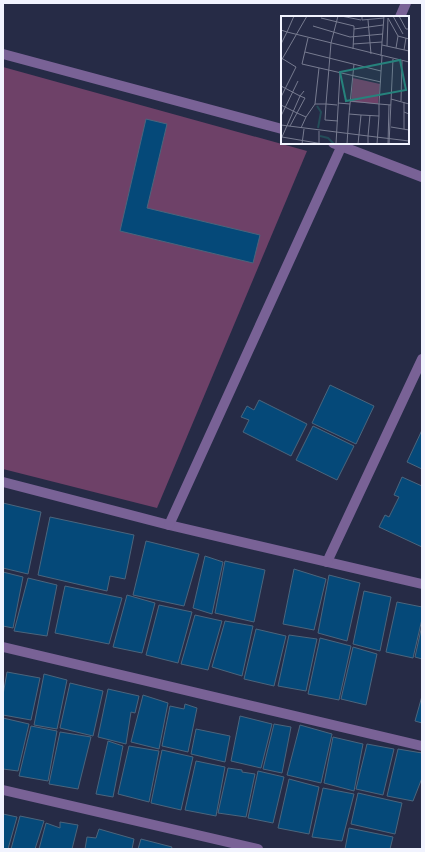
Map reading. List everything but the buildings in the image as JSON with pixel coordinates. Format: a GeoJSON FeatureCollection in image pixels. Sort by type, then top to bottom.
{"type":"FeatureCollection","features":[{"type":"Feature","properties":{"kind":"street"},"geometry":{"type":"LineString","coordinates":[[400,16],[406,3]]}},
{"type":"Feature","properties":{"kind":"street"},"geometry":{"type":"LineString","coordinates":[[3,54],[281,129]]}},
{"type":"Feature","properties":{"kind":"street"},"geometry":{"type":"LineString","coordinates":[[170,525],[339,144],[422,177]]}},
{"type":"Feature","properties":{"kind":"street"},"geometry":{"type":"LineString","coordinates":[[327,562],[422,359]]}},
{"type":"Feature","properties":{"kind":"street"},"geometry":{"type":"LineString","coordinates":[[3,482],[170,525],[422,584]]}},
{"type":"Feature","properties":{"kind":"street"},"geometry":{"type":"LineString","coordinates":[[3,647],[422,746]]}},
{"type":"Feature","properties":{"kind":"street"},"geometry":{"type":"LineString","coordinates":[[3,790],[258,849]]}},
{"type":"Feature","properties":{"kind":"shaded area"},"geometry":{"type":"Polygon","coordinates":[[[3,67],[307,151],[157,508],[3,469],[3,67]]]}}]}
